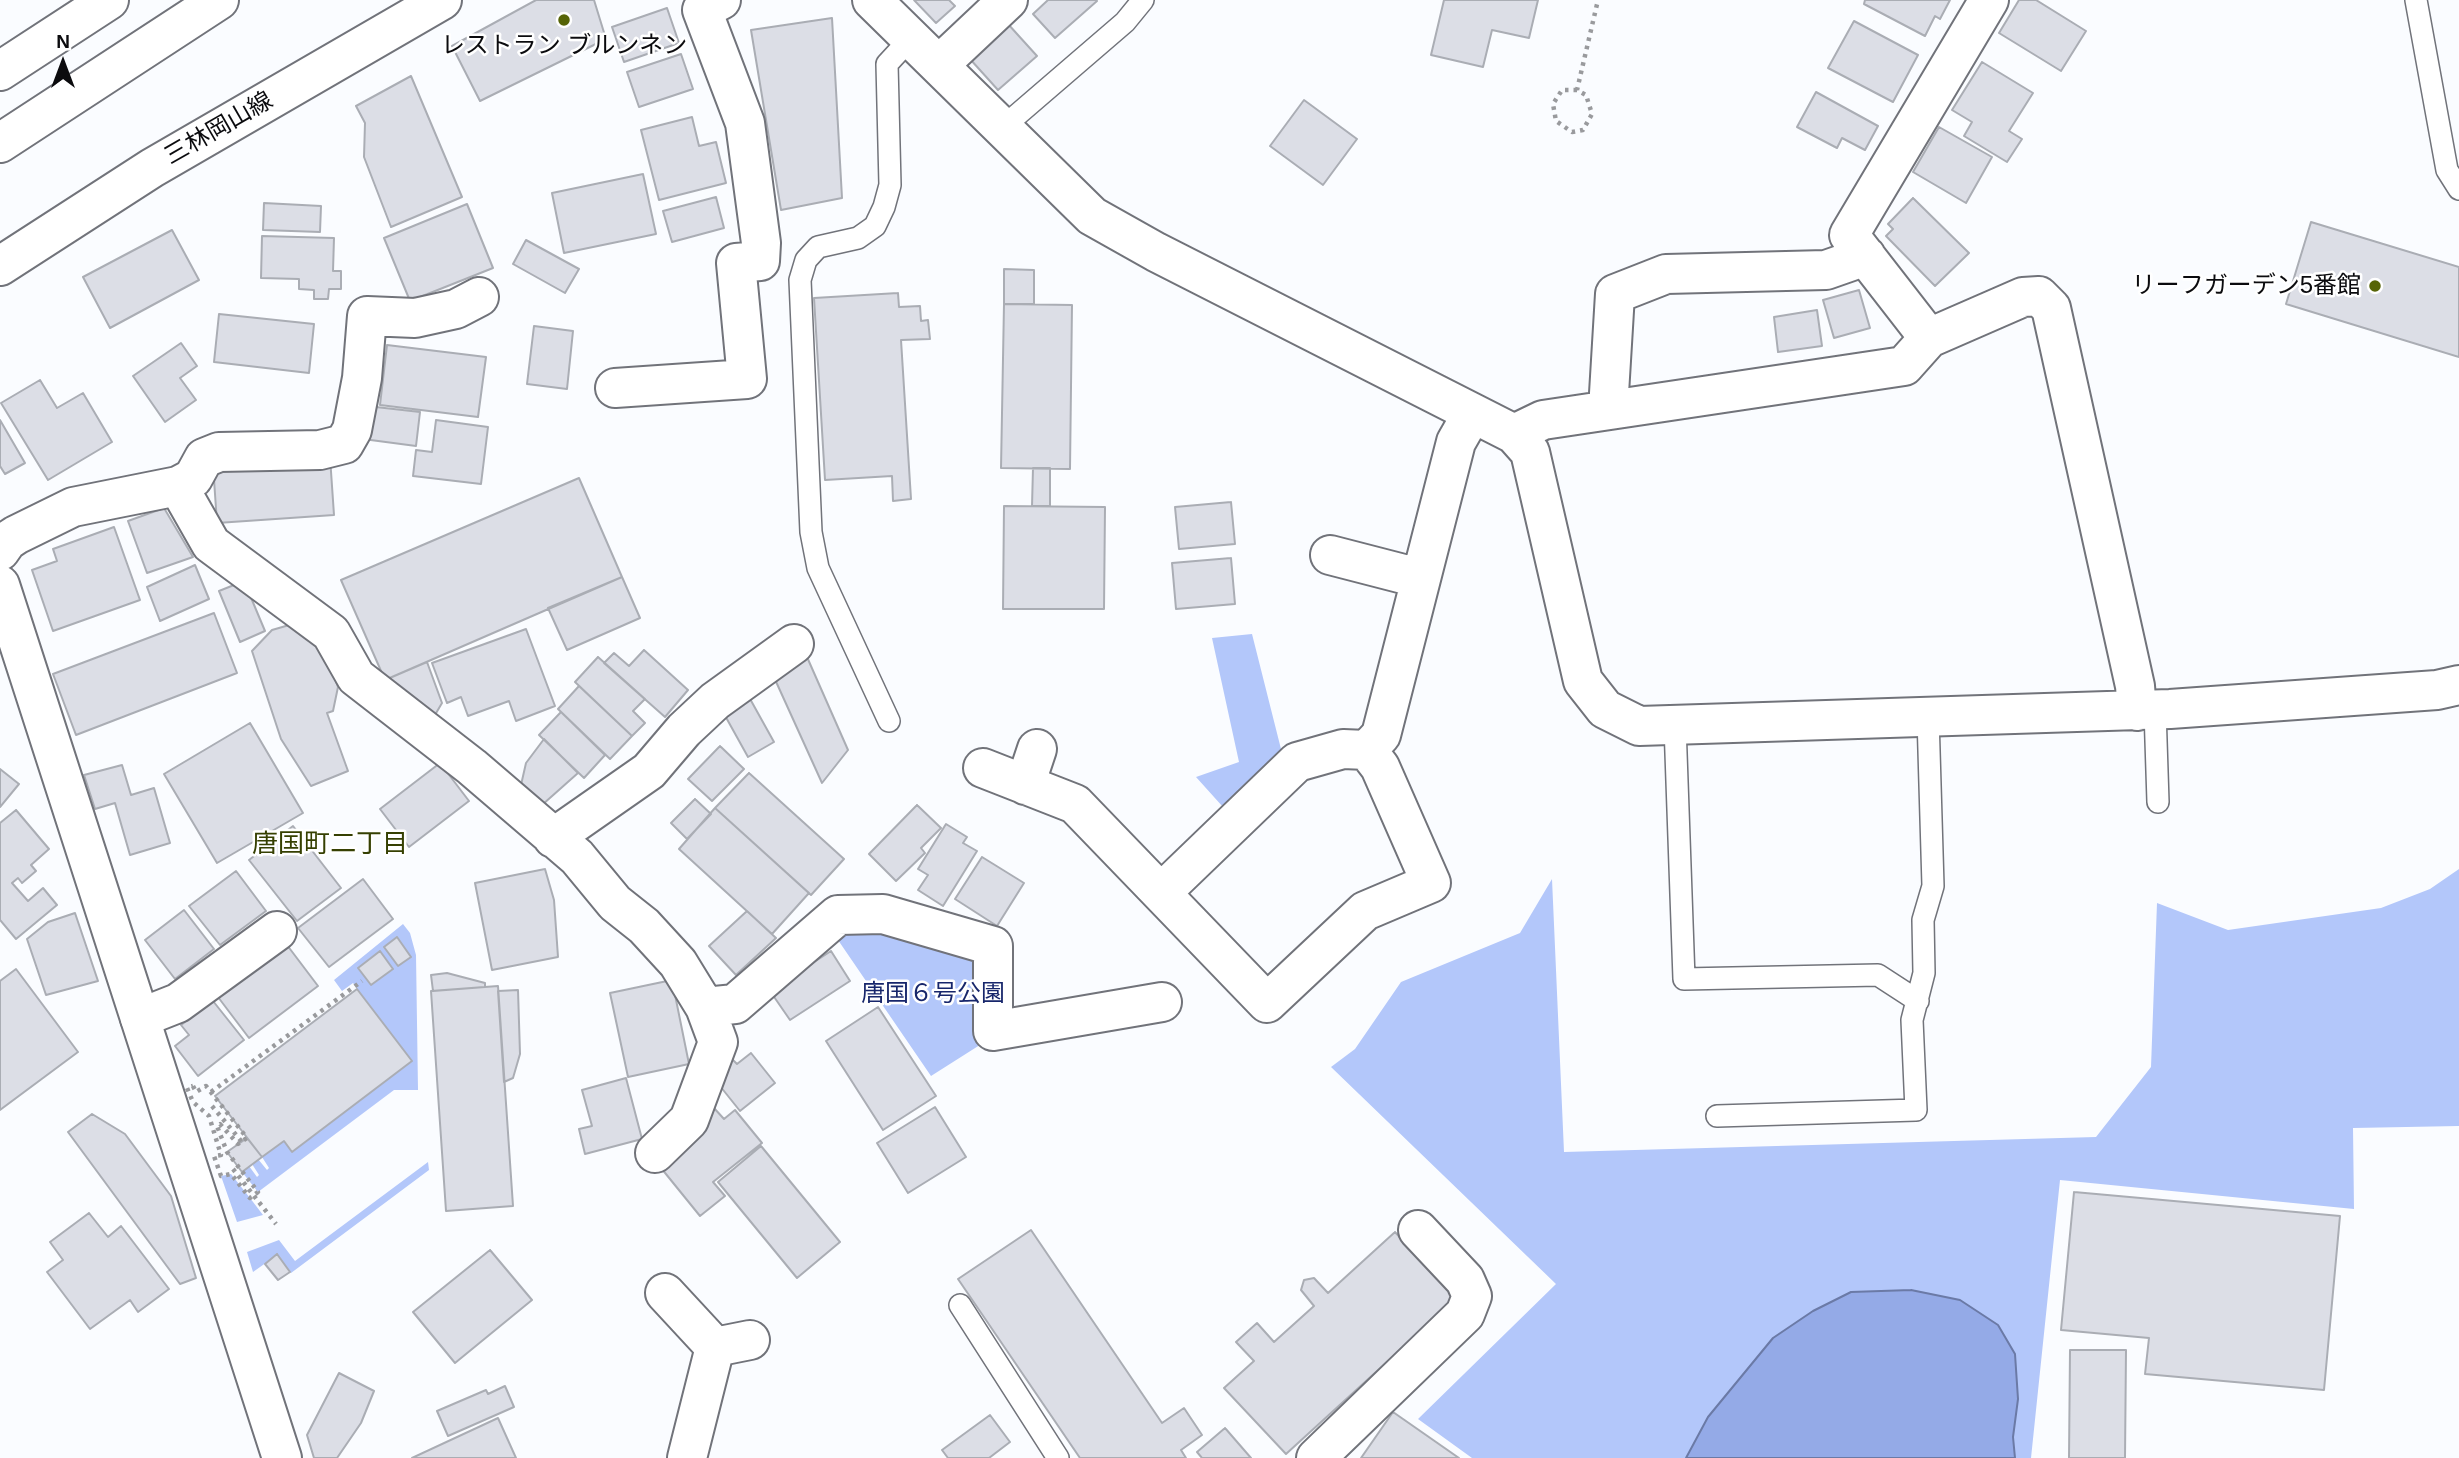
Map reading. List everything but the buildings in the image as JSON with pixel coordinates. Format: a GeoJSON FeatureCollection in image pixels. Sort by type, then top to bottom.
{"type":"FeatureCollection","features":[{"type":"Feature","properties":{"kind":"main road"},"geometry":{"type":"LineString","coordinates":[[0,71],[109,0]]}},
{"type":"Feature","properties":{"kind":"main road"},"geometry":{"type":"LineString","coordinates":[[0,143],[219,0]]}},
{"type":"Feature","properties":{"kind":"main road","name":"三林岡山線"},"geometry":{"type":"LineString","coordinates":[[0,266],[152,168],[442,0]]}},
{"type":"Feature","properties":{"kind":"main road"},"geometry":{"type":"LineString","coordinates":[[615,388],[747,379],[736,263],[760,261],[761,243],[745,123],[702,10],[721,0]]}},
{"type":"Feature","properties":{"kind":"main road"},"geometry":{"type":"LineString","coordinates":[[872,0],[1092,216],[1156,252],[1514,434],[1530,453],[1583,681],[1605,709],[1639,726],[2146,710],[2437,690],[2459,685]]}},
{"type":"Feature","properties":{"kind":"main road"},"geometry":{"type":"LineString","coordinates":[[940,64],[1008,0]]}},
{"type":"Feature","properties":{"kind":"main road"},"geometry":{"type":"LineString","coordinates":[[1929,338],[1849,235],[1989,0]]}},
{"type":"Feature","properties":{"kind":"main road"},"geometry":{"type":"LineString","coordinates":[[1608,410],[1615,294],[1666,274],[1826,270],[1866,256]]}},
{"type":"Feature","properties":{"kind":"main road"},"geometry":{"type":"LineString","coordinates":[[1514,434],[1542,420],[1905,366],[1929,338],[2023,297],[2039,296],[2051,308],[2132,673],[2146,710]]}},
{"type":"Feature","properties":{"kind":"main road"},"geometry":{"type":"LineString","coordinates":[[0,551],[16,534],[73,506],[178,486],[193,478],[204,458],[219,453],[320,450],[344,444],[352,430],[362,378],[367,316],[415,318],[456,309],[479,297]]}},
{"type":"Feature","properties":{"kind":"main road"},"geometry":{"type":"LineString","coordinates":[[1161,893],[1297,762],[1343,749],[1367,750],[1381,735],[1419,578],[1456,442],[1472,414]]}},
{"type":"Feature","properties":{"kind":"main road"},"geometry":{"type":"LineString","coordinates":[[178,486],[211,544],[331,633],[356,677],[472,767],[577,857],[615,903],[643,926],[678,963],[705,1007],[718,1041],[689,1119],[654,1153]]}},
{"type":"Feature","properties":{"kind":"main road"},"geometry":{"type":"LineString","coordinates":[[1330,555],[1419,578]]}},
{"type":"Feature","properties":{"kind":"main road"},"geometry":{"type":"LineString","coordinates":[[0,585],[282,1458]]}},
{"type":"Feature","properties":{"kind":"main road"},"geometry":{"type":"LineString","coordinates":[[554,838],[649,771],[684,730],[715,701],[794,644]]}},
{"type":"Feature","properties":{"kind":"main road"},"geometry":{"type":"LineString","coordinates":[[1025,785],[1037,749]]}},
{"type":"Feature","properties":{"kind":"main road"},"geometry":{"type":"LineString","coordinates":[[983,768],[1074,804],[1267,1003],[1365,911],[1431,883],[1380,767],[1367,750]]}},
{"type":"Feature","properties":{"kind":"main road"},"geometry":{"type":"LineString","coordinates":[[705,1007],[735,1004],[838,915],[883,914],[993,946],[993,1031],[1162,1002]]}},
{"type":"Feature","properties":{"kind":"main road"},"geometry":{"type":"LineString","coordinates":[[140,1018],[178,1003],[277,931]]}},
{"type":"Feature","properties":{"kind":"main road"},"geometry":{"type":"LineString","coordinates":[[1316,1458],[1465,1314],[1472,1296],[1465,1280],[1418,1230]]}},
{"type":"Feature","properties":{"kind":"main road"},"geometry":{"type":"LineString","coordinates":[[665,1293],[732,1343],[687,1458]]}},
{"type":"Feature","properties":{"kind":"lane"},"geometry":{"type":"LineString","coordinates":[[1003,127],[1125,22],[1143,0]]}},
{"type":"Feature","properties":{"kind":"lane"},"geometry":{"type":"LineString","coordinates":[[2416,0],[2446,170],[2459,189]]}},
{"type":"Feature","properties":{"kind":"lane"},"geometry":{"type":"LineString","coordinates":[[889,721],[818,568],[811,532],[800,280],[806,260],[818,247],[858,238],[875,226],[884,207],[890,185],[887,64],[911,38]]}},
{"type":"Feature","properties":{"kind":"lane"},"geometry":{"type":"LineString","coordinates":[[2146,710],[2158,802]]}},
{"type":"Feature","properties":{"kind":"lane"},"geometry":{"type":"LineString","coordinates":[[1717,1116],[1916,1110],[1912,1020],[1924,974],[1923,920],[1933,886],[1928,717]]}},
{"type":"Feature","properties":{"kind":"lane"},"geometry":{"type":"LineString","coordinates":[[1675,725],[1684,979],[1878,975],[1918,1002]]}},
{"type":"Feature","properties":{"kind":"lane"},"geometry":{"type":"LineString","coordinates":[[960,1305],[1058,1458]]}},
{"type":"Feature","properties":{"kind":"path"},"geometry":{"type":"LineString","coordinates":[[1577,90],[1598,0]]}},
{"type":"Feature","properties":{"kind":"path"},"geometry":{"type":"LineString","coordinates":[[1562,90],[1577,90],[1586,95],[1592,114],[1583,130],[1572,132],[1556,121],[1553,104],[1562,90]]}},
{"type":"Feature","properties":{"kind":"path"},"geometry":{"type":"LineString","coordinates":[[204,1097],[362,981]]}},
{"type":"Feature","properties":{"kind":"green space"},"geometry":{"type":"Polygon","coordinates":[[[1252,634],[1282,753],[1223,807],[1196,777],[1239,762],[1212,638],[1252,634]]]}},
{"type":"Feature","properties":{"kind":"green space"},"geometry":{"type":"Polygon","coordinates":[[[2459,869],[2459,1126],[2353,1128],[2354,1209],[2060,1180],[2031,1458],[1472,1458],[1418,1419],[1556,1284],[1331,1067],[1355,1049],[1401,982],[1520,933],[1552,879],[1564,1152],[2096,1137],[2151,1067],[2157,903],[2228,930],[2381,908],[2430,889],[2459,869]]]}},
{"type":"Feature","properties":{"kind":"green space"},"geometry":{"type":"Polygon","coordinates":[[[403,924],[410,933],[416,955],[418,1090],[394,1090],[258,1192],[242,1172],[249,1166],[257,1177],[259,1175],[252,1164],[258,1159],[267,1170],[269,1168],[262,1157],[284,1141],[292,1151],[412,1061],[353,983],[342,991],[334,980],[403,924]]]}},
{"type":"Feature","properties":{"kind":"green space","name":"唐国６号公園"},"geometry":{"type":"Polygon","coordinates":[[[873,927],[978,955],[983,1043],[931,1076],[838,940],[849,931],[873,927]]]}},
{"type":"Feature","properties":{"kind":"green space"},"geometry":{"type":"Polygon","coordinates":[[[428,1162],[429,1170],[291,1273],[277,1255],[253,1272],[247,1252],[279,1240],[295,1261],[428,1162]]]}},
{"type":"Feature","properties":{"kind":"green space"},"geometry":{"type":"Polygon","coordinates":[[[231,1174],[263,1215],[237,1222],[221,1176],[231,1174]]]}},
{"type":"Feature","properties":{"kind":"shaded area"},"geometry":{"type":"Polygon","coordinates":[[[1911,1290],[1960,1300],[1998,1325],[2015,1354],[2018,1399],[2013,1437],[2015,1458],[1686,1458],[1708,1417],[1773,1338],[1813,1311],[1851,1292],[1911,1290]]]}},
{"type":"Feature","properties":{"kind":"place","name":"レストラン ブルンネン"},"geometry":{"type":"Point","coordinates":[564,20]}},
{"type":"Feature","properties":{"kind":"place","name":"リーフガーデン5番館"},"geometry":{"type":"Point","coordinates":[2375,286]}},
{"type":"Feature","properties":{"kind":"district","name":"唐国町二丁目"},"geometry":{"type":"Point","coordinates":[330,845]}}]}
